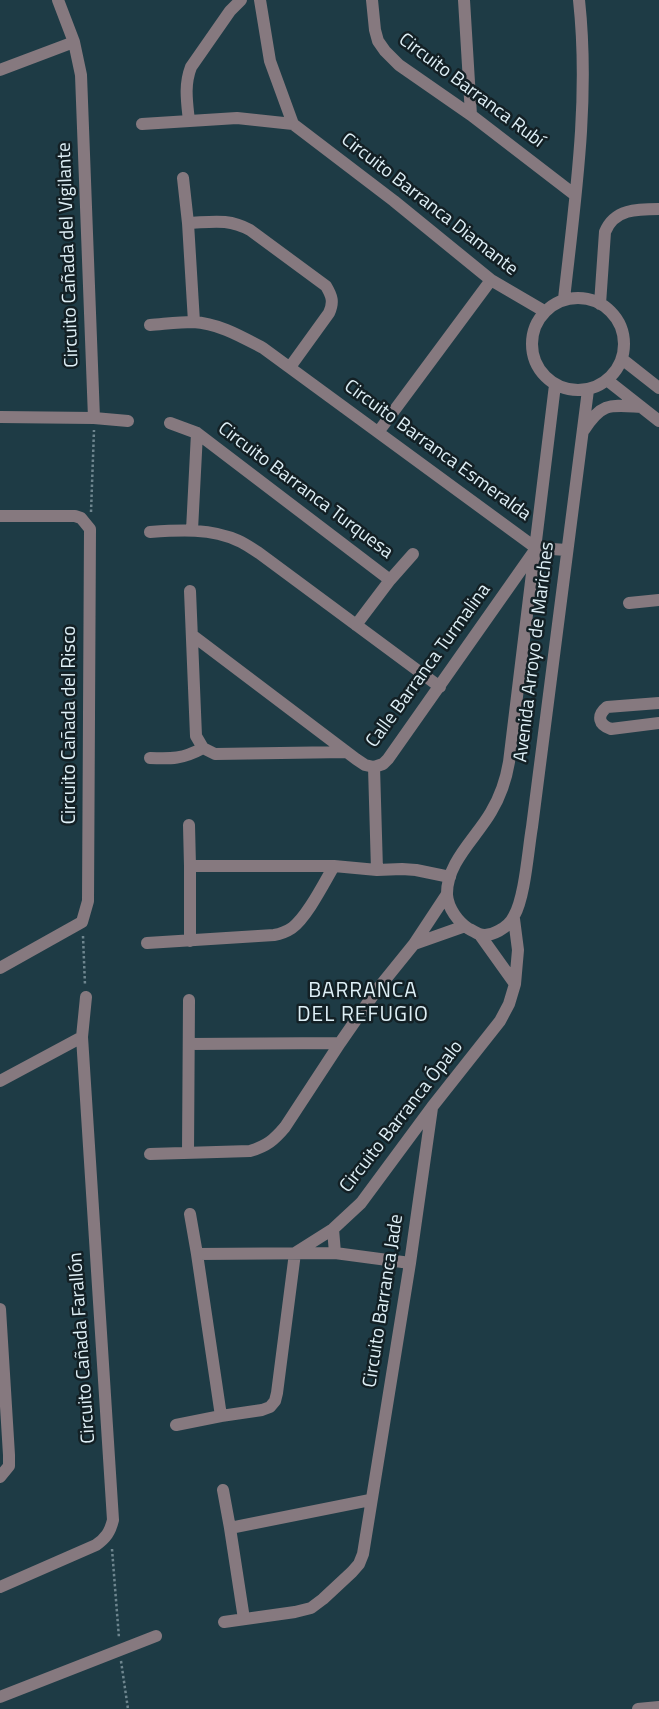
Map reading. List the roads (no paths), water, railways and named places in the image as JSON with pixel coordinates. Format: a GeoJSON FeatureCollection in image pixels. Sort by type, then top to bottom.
{"type":"FeatureCollection","features":[{"type":"Feature","properties":{"kind":"street","name":"Circuito Cañada del Vigilante"},"geometry":{"type":"LineString","coordinates":[[58,0],[74,42],[81,75],[94,418]]}},
{"type":"Feature","properties":{"kind":"street"},"geometry":{"type":"LineString","coordinates":[[189,121],[186,90],[192,67],[230,11],[241,0]]}},
{"type":"Feature","properties":{"kind":"street"},"geometry":{"type":"LineString","coordinates":[[142,124],[238,118],[293,124],[270,61],[260,0]]}},
{"type":"Feature","properties":{"kind":"street","name":"Circuito Barranca Rubí"},"geometry":{"type":"LineString","coordinates":[[372,0],[378,41],[399,65],[471,115],[576,195]]}},
{"type":"Feature","properties":{"kind":"street"},"geometry":{"type":"LineString","coordinates":[[464,0],[471,115]]}},
{"type":"Feature","properties":{"kind":"street"},"geometry":{"type":"LineString","coordinates":[[564,299],[576,195],[583,97],[582,26],[579,0]]}},
{"type":"Feature","properties":{"kind":"street"},"geometry":{"type":"LineString","coordinates":[[0,70],[74,42]]}},
{"type":"Feature","properties":{"kind":"street","name":"Circuito Barranca Diamante"},"geometry":{"type":"LineString","coordinates":[[293,124],[394,200],[491,280],[544,311]]}},
{"type":"Feature","properties":{"kind":"street"},"geometry":{"type":"LineString","coordinates":[[183,178],[188,223],[194,322]]}},
{"type":"Feature","properties":{"kind":"street"},"geometry":{"type":"LineString","coordinates":[[600,304],[605,232],[608,224],[614,218],[628,211],[659,209]]}},
{"type":"Feature","properties":{"kind":"street"},"geometry":{"type":"LineString","coordinates":[[188,223],[227,221],[239,224],[326,286],[332,295],[333,304],[329,313],[290,367]]}},
{"type":"Feature","properties":{"kind":"street"},"geometry":{"type":"LineString","coordinates":[[379,431],[491,280]]}},
{"type":"Feature","properties":{"kind":"street"},"geometry":{"type":"LineString","coordinates":[[564,299],[589,299],[600,304],[613,314],[621,328],[624,344],[622,359],[616,371],[607,380],[588,390],[576,390],[555,385],[544,376],[536,364],[532,351],[532,336],[536,323],[544,311],[564,299]]}},
{"type":"Feature","properties":{"kind":"street","name":"Circuito Barranca Esmeralda"},"geometry":{"type":"LineString","coordinates":[[150,325],[194,322],[219,327],[241,336],[263,348],[290,367],[536,548],[566,550]]}},
{"type":"Feature","properties":{"kind":"street"},"geometry":{"type":"LineString","coordinates":[[622,359],[659,388]]}},
{"type":"Feature","properties":{"kind":"street"},"geometry":{"type":"LineString","coordinates":[[607,380],[659,420]]}},
{"type":"Feature","properties":{"kind":"street","name":"Avenida Arroyo de Mariches"},"geometry":{"type":"LineString","coordinates":[[447,894],[450,877],[458,859],[491,812],[505,781],[509,762],[555,385]]}},
{"type":"Feature","properties":{"kind":"street","name":"Avenida Arroyo de Mariches"},"geometry":{"type":"LineString","coordinates":[[514,918],[521,896],[532,827],[588,390]]}},
{"type":"Feature","properties":{"kind":"street"},"geometry":{"type":"LineString","coordinates":[[583,432],[593,416],[604,408],[615,405],[641,407]]}},
{"type":"Feature","properties":{"kind":"street"},"geometry":{"type":"LineString","coordinates":[[0,417],[94,418],[128,421]]}},
{"type":"Feature","properties":{"kind":"street","name":"Circuito Barranca Turquesa"},"geometry":{"type":"LineString","coordinates":[[170,423],[197,433],[390,580]]}},
{"type":"Feature","properties":{"kind":"street","name":"Circuito Barranca Turquesa"},"geometry":{"type":"LineString","coordinates":[[192,530],[197,433]]}},
{"type":"Feature","properties":{"kind":"street","name":"Circuito Cañada del Risco"},"geometry":{"type":"LineString","coordinates":[[0,516],[75,516],[81,518],[90,529],[88,901],[82,922],[0,968]]}},
{"type":"Feature","properties":{"kind":"street"},"geometry":{"type":"LineString","coordinates":[[150,532],[192,530],[218,534],[239,541],[259,553],[440,687]]}},
{"type":"Feature","properties":{"kind":"street","name":"Calle Barranca Turmalina"},"geometry":{"type":"LineString","coordinates":[[377,870],[374,767],[383,764],[388,759],[536,548]]}},
{"type":"Feature","properties":{"kind":"street","name":"Circuito Barranca Turquesa"},"geometry":{"type":"LineString","coordinates":[[356,625],[390,580],[413,554]]}},
{"type":"Feature","properties":{"kind":"street"},"geometry":{"type":"LineString","coordinates":[[190,591],[196,736],[203,748],[215,754],[346,752]]}},
{"type":"Feature","properties":{"kind":"street"},"geometry":{"type":"LineString","coordinates":[[629,603],[659,600]]}},
{"type":"Feature","properties":{"kind":"street"},"geometry":{"type":"LineString","coordinates":[[192,635],[346,752],[365,765],[374,767]]}},
{"type":"Feature","properties":{"kind":"street"},"geometry":{"type":"LineString","coordinates":[[659,703],[606,708],[599,717],[601,723],[611,729],[659,723]]}},
{"type":"Feature","properties":{"kind":"street"},"geometry":{"type":"LineString","coordinates":[[150,758],[176,759],[190,755],[203,748]]}},
{"type":"Feature","properties":{"kind":"street"},"geometry":{"type":"LineString","coordinates":[[188,826],[190,941]]}},
{"type":"Feature","properties":{"kind":"street"},"geometry":{"type":"LineString","coordinates":[[190,866],[334,866],[377,870],[416,870],[450,877]]}},
{"type":"Feature","properties":{"kind":"street"},"geometry":{"type":"LineString","coordinates":[[147,943],[274,936],[284,932],[293,927],[302,918],[334,866]]}},
{"type":"Feature","properties":{"kind":"street"},"geometry":{"type":"LineString","coordinates":[[447,894],[449,906],[455,915],[465,926],[480,935],[515,984]]}},
{"type":"Feature","properties":{"kind":"street"},"geometry":{"type":"LineString","coordinates":[[150,1154],[250,1151],[263,1147],[274,1139],[285,1127],[376,991],[414,944],[447,894]]}},
{"type":"Feature","properties":{"kind":"street"},"geometry":{"type":"LineString","coordinates":[[480,935],[493,933],[503,928],[514,918]]}},
{"type":"Feature","properties":{"kind":"street","name":"Circuito Barranca Ópalo"},"geometry":{"type":"LineString","coordinates":[[295,1252],[333,1229],[361,1202],[432,1107],[500,1021],[509,1004],[515,984],[518,950],[514,918]]}},
{"type":"Feature","properties":{"kind":"street"},"geometry":{"type":"LineString","coordinates":[[414,944],[465,926]]}},
{"type":"Feature","properties":{"kind":"street","name":"Circuito Cañada Farallón"},"geometry":{"type":"LineString","coordinates":[[0,1587],[96,1545],[110,1531],[113,1520],[82,1037],[86,998]]}},
{"type":"Feature","properties":{"kind":"street"},"geometry":{"type":"LineString","coordinates":[[188,1152],[189,1000]]}},
{"type":"Feature","properties":{"kind":"street"},"geometry":{"type":"LineString","coordinates":[[0,1081],[82,1037]]}},
{"type":"Feature","properties":{"kind":"street"},"geometry":{"type":"LineString","coordinates":[[189,1044],[340,1043]]}},
{"type":"Feature","properties":{"kind":"street","name":"Circuito Barranca Jade"},"geometry":{"type":"LineString","coordinates":[[224,1622],[296,1612],[311,1608],[352,1572],[363,1554],[370,1500],[410,1263],[432,1107]]}},
{"type":"Feature","properties":{"kind":"street"},"geometry":{"type":"LineString","coordinates":[[190,1214],[220,1416]]}},
{"type":"Feature","properties":{"kind":"street"},"geometry":{"type":"LineString","coordinates":[[333,1229],[335,1253]]}},
{"type":"Feature","properties":{"kind":"street"},"geometry":{"type":"LineString","coordinates":[[176,1425],[262,1410],[270,1407],[275,1400],[295,1252]]}},
{"type":"Feature","properties":{"kind":"street"},"geometry":{"type":"LineString","coordinates":[[197,1254],[335,1253],[410,1263]]}},
{"type":"Feature","properties":{"kind":"street"},"geometry":{"type":"LineString","coordinates":[[0,1309],[10,1455],[8,1466],[0,1477]]}},
{"type":"Feature","properties":{"kind":"street"},"geometry":{"type":"LineString","coordinates":[[223,1490],[244,1619]]}},
{"type":"Feature","properties":{"kind":"street"},"geometry":{"type":"LineString","coordinates":[[230,1528],[370,1500]]}},
{"type":"Feature","properties":{"kind":"street"},"geometry":{"type":"LineString","coordinates":[[0,1698],[156,1636]]}},
{"type":"Feature","properties":{"kind":"street"},"geometry":{"type":"LineString","coordinates":[[638,1709],[659,1707]]}},
{"type":"Feature","properties":{"kind":"district","name":"BARRANCA DEL REFUGIO"},"geometry":{"type":"Point","coordinates":[363,1004]}}]}
